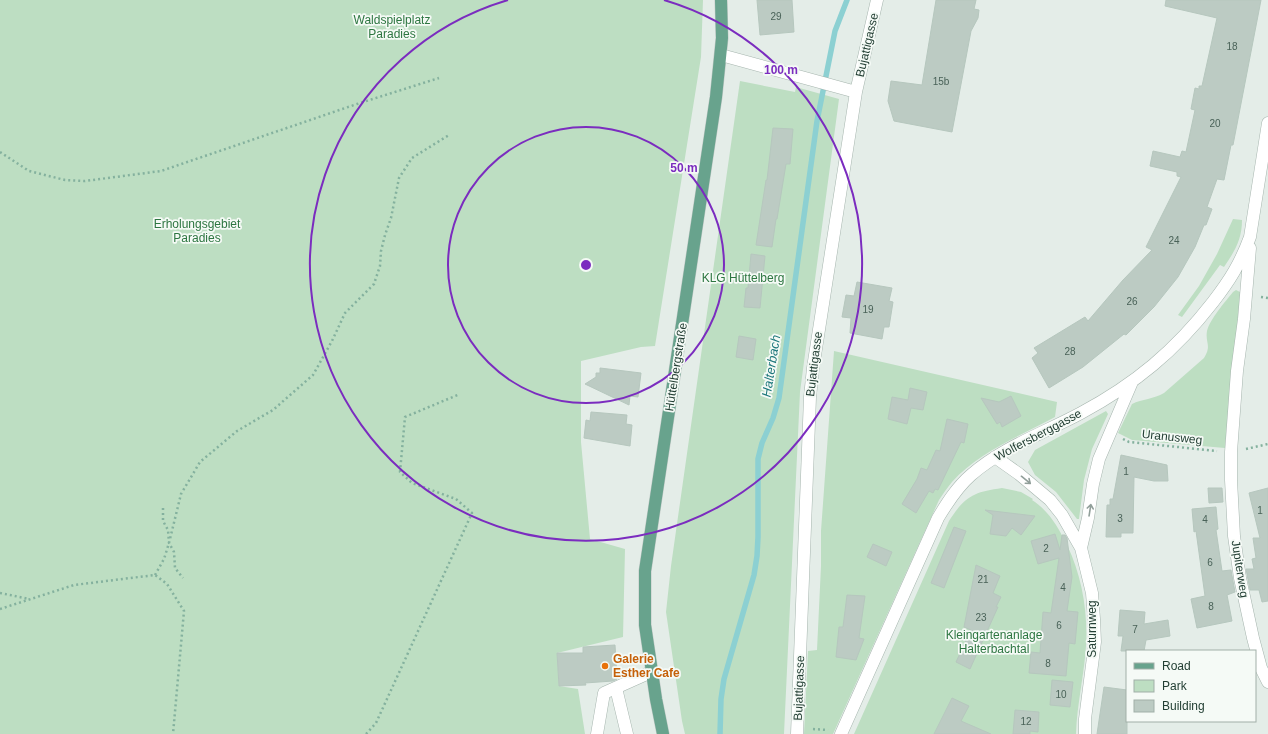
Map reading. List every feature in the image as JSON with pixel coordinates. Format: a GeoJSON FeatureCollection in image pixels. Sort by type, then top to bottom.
{"type":"FeatureCollection","features":[{"type":"Feature","properties":{"kind":"main road","name":"Hüttelbergstraße"},"geometry":{"type":"LineString","coordinates":[[663,734],[651,672],[645,625],[645,571],[715,104],[721,55],[721,0]]}},
{"type":"Feature","properties":{"kind":"street","name":"Bujattigasse"},"geometry":{"type":"LineString","coordinates":[[797,734],[810,397],[816,347],[856,92],[877,0]]}},
{"type":"Feature","properties":{"kind":"street"},"geometry":{"type":"LineString","coordinates":[[721,55],[856,92]]}},
{"type":"Feature","properties":{"kind":"street","name":"Wolfersberggasse"},"geometry":{"type":"LineString","coordinates":[[1230,452],[1237,371],[1247,295],[1250,237],[1268,123]]}},
{"type":"Feature","properties":{"kind":"street","name":"Wolfersberggasse"},"geometry":{"type":"LineString","coordinates":[[841,734],[938,518],[956,490],[970,476],[995,457],[1081,413],[1110,396],[1132,382],[1164,356],[1195,324],[1235,271],[1250,237]]}},
{"type":"Feature","properties":{"kind":"street","name":"Saturnweg"},"geometry":{"type":"LineString","coordinates":[[1080,548],[1088,518],[1093,484],[1099,459],[1132,382]]}},
{"type":"Feature","properties":{"kind":"street","name":"Jupiterweg"},"geometry":{"type":"LineString","coordinates":[[1230,452],[1234,536],[1240,578],[1253,638],[1268,682]]}},
{"type":"Feature","properties":{"kind":"street","name":"Saturnweg"},"geometry":{"type":"LineString","coordinates":[[995,457],[1019,474],[1050,500],[1062,515],[1080,548],[1092,593],[1095,642],[1084,734]]}},
{"type":"Feature","properties":{"kind":"street"},"geometry":{"type":"LineString","coordinates":[[597,734],[604,694],[651,672]]}},
{"type":"Feature","properties":{"kind":"street"},"geometry":{"type":"LineString","coordinates":[[616,688],[627,734]]}},
{"type":"Feature","properties":{"kind":"path"},"geometry":{"type":"LineString","coordinates":[[0,152],[29,171],[65,180],[85,181],[161,171],[357,104],[439,78]]}},
{"type":"Feature","properties":{"kind":"path"},"geometry":{"type":"LineString","coordinates":[[155,575],[164,559],[170,543],[182,494],[200,462],[237,431],[273,410],[313,375],[332,341],[345,313],[374,284],[380,266],[381,251],[391,218],[399,178],[412,158],[449,135]]}},
{"type":"Feature","properties":{"kind":"path"},"geometry":{"type":"LineString","coordinates":[[366,734],[376,723],[472,513],[456,499],[412,483],[400,472],[405,417],[460,394]]}},
{"type":"Feature","properties":{"kind":"path","name":"Uranusweg"},"geometry":{"type":"LineString","coordinates":[[1127,441],[1214,451]]}},
{"type":"Feature","properties":{"kind":"path"},"geometry":{"type":"LineString","coordinates":[[1246,449],[1268,444]]}},
{"type":"Feature","properties":{"kind":"path"},"geometry":{"type":"LineString","coordinates":[[163,508],[163,521],[168,530],[170,543],[174,552],[175,568],[183,578]]}},
{"type":"Feature","properties":{"kind":"path"},"geometry":{"type":"LineString","coordinates":[[0,609],[74,585],[155,575],[167,584],[184,611],[173,734]]}},
{"type":"Feature","properties":{"kind":"path"},"geometry":{"type":"LineString","coordinates":[[0,593],[10,594],[29,600]]}},
{"type":"Feature","properties":{"kind":"path"},"geometry":{"type":"LineString","coordinates":[[810,729],[820,730]]}},
{"type":"Feature","properties":{"kind":"green space"},"geometry":{"type":"Polygon","coordinates":[[[0,0],[703,0],[701,57],[655,346],[641,347],[581,361],[581,442],[590,539],[625,549],[623,637],[557,653],[559,686],[578,689],[585,734],[0,734],[0,0]]]}},
{"type":"Feature","properties":{"kind":"green space","name":"KLG Hüttelberg"},"geometry":{"type":"Polygon","coordinates":[[[740,81],[795,92],[796,87],[839,99],[800,392],[784,734],[685,734],[666,612],[671,566],[740,81]]]}},
{"type":"Feature","properties":{"kind":"green space"},"geometry":{"type":"Polygon","coordinates":[[[1233,219],[1242,220],[1242,227],[1237,245],[1231,256],[1224,267],[1220,265],[1182,317],[1178,315],[1199,286],[1217,254],[1233,219]]]}},
{"type":"Feature","properties":{"kind":"green space"},"geometry":{"type":"Polygon","coordinates":[[[1236,290],[1240,292],[1240,312],[1225,448],[1132,440],[1118,433],[1132,404],[1164,393],[1204,358],[1208,350],[1207,331],[1211,321],[1236,290]]]}},
{"type":"Feature","properties":{"kind":"green space"},"geometry":{"type":"Polygon","coordinates":[[[834,351],[1057,402],[1055,417],[987,453],[963,471],[948,486],[939,500],[833,734],[804,734],[808,651],[817,650],[821,531],[834,351]]]}},
{"type":"Feature","properties":{"kind":"green space"},"geometry":{"type":"Polygon","coordinates":[[[1106,411],[1108,414],[1092,449],[1084,480],[1079,519],[1077,519],[1056,492],[1035,475],[1028,462],[1035,450],[1106,411]]]}},
{"type":"Feature","properties":{"kind":"green space","name":"Kleingartenanlage Halterbachtal"},"geometry":{"type":"Polygon","coordinates":[[[1002,488],[1021,492],[1033,499],[1032,500],[1048,514],[1064,538],[1077,569],[1085,607],[1086,646],[1076,734],[854,734],[949,521],[960,506],[971,497],[984,491],[1002,488]]]}},
{"type":"Feature","properties":{"kind":"building"},"geometry":{"type":"Polygon","coordinates":[[[757,0],[792,0],[794,32],[760,35],[757,0]]]}},
{"type":"Feature","properties":{"kind":"building"},"geometry":{"type":"Polygon","coordinates":[[[936,0],[976,0],[974,9],[979,10],[978,18],[971,31],[952,132],[894,121],[888,101],[891,81],[922,85],[936,0]]]}},
{"type":"Feature","properties":{"kind":"building"},"geometry":{"type":"Polygon","coordinates":[[[1166,0],[1261,0],[1233,145],[1231,145],[1224,180],[1217,179],[1207,207],[1212,209],[1195,247],[1178,277],[1154,307],[1126,335],[1124,334],[1083,367],[1049,388],[1032,358],[1038,353],[1034,348],[1085,317],[1088,321],[1123,280],[1152,250],[1146,247],[1181,177],[1177,176],[1177,172],[1150,166],[1153,151],[1180,157],[1182,151],[1186,152],[1195,110],[1191,109],[1195,88],[1199,89],[1199,86],[1202,86],[1217,18],[1165,6],[1166,0]]]}},
{"type":"Feature","properties":{"kind":"building"},"geometry":{"type":"Polygon","coordinates":[[[773,128],[793,129],[790,164],[786,164],[772,247],[756,245],[767,180],[773,128]]]}},
{"type":"Feature","properties":{"kind":"building"},"geometry":{"type":"Polygon","coordinates":[[[751,254],[765,256],[760,308],[744,307],[746,288],[748,288],[751,254]]]}},
{"type":"Feature","properties":{"kind":"building"},"geometry":{"type":"Polygon","coordinates":[[[857,282],[892,288],[889,301],[893,302],[889,327],[884,327],[882,339],[850,333],[851,318],[842,317],[846,295],[854,296],[857,282]]]}},
{"type":"Feature","properties":{"kind":"building"},"geometry":{"type":"Polygon","coordinates":[[[739,336],[756,339],[753,360],[736,357],[739,336]]]}},
{"type":"Feature","properties":{"kind":"building"},"geometry":{"type":"Polygon","coordinates":[[[600,368],[641,373],[638,397],[630,396],[629,405],[585,384],[596,377],[596,373],[600,373],[600,368]]]}},
{"type":"Feature","properties":{"kind":"building"},"geometry":{"type":"Polygon","coordinates":[[[910,388],[927,392],[923,410],[911,408],[907,424],[888,419],[892,397],[908,400],[910,388]]]}},
{"type":"Feature","properties":{"kind":"building"},"geometry":{"type":"Polygon","coordinates":[[[1011,396],[1021,416],[1002,427],[1000,422],[997,424],[981,398],[999,402],[1011,396]]]}},
{"type":"Feature","properties":{"kind":"building"},"geometry":{"type":"Polygon","coordinates":[[[591,412],[627,415],[626,424],[632,425],[630,446],[584,438],[586,420],[590,421],[591,412]]]}},
{"type":"Feature","properties":{"kind":"building"},"geometry":{"type":"Polygon","coordinates":[[[947,419],[968,424],[964,443],[961,442],[938,490],[935,489],[933,493],[929,491],[916,513],[902,504],[917,479],[921,468],[927,470],[936,450],[940,451],[947,419]]]}},
{"type":"Feature","properties":{"kind":"building"},"geometry":{"type":"Polygon","coordinates":[[[1121,455],[1167,465],[1168,481],[1154,481],[1134,477],[1133,533],[1121,533],[1121,537],[1106,537],[1107,505],[1110,505],[1110,499],[1113,499],[1121,455]]]}},
{"type":"Feature","properties":{"kind":"building"},"geometry":{"type":"Polygon","coordinates":[[[1208,488],[1222,488],[1223,502],[1209,503],[1208,488]]]}},
{"type":"Feature","properties":{"kind":"building"},"geometry":{"type":"Polygon","coordinates":[[[1268,488],[1268,601],[1262,602],[1259,590],[1250,590],[1246,569],[1254,569],[1252,559],[1256,558],[1253,538],[1260,538],[1249,493],[1268,488]]]}},
{"type":"Feature","properties":{"kind":"building"},"geometry":{"type":"Polygon","coordinates":[[[1216,507],[1218,529],[1216,530],[1222,571],[1231,570],[1235,592],[1227,595],[1232,621],[1197,628],[1191,599],[1205,596],[1196,531],[1194,532],[1192,509],[1216,507]]]}},
{"type":"Feature","properties":{"kind":"building"},"geometry":{"type":"Polygon","coordinates":[[[985,510],[1035,516],[1021,535],[1012,528],[1006,536],[990,534],[993,515],[985,510]]]}},
{"type":"Feature","properties":{"kind":"building"},"geometry":{"type":"Polygon","coordinates":[[[954,527],[966,531],[944,588],[931,583],[954,527]]]}},
{"type":"Feature","properties":{"kind":"building"},"geometry":{"type":"Polygon","coordinates":[[[1055,534],[1060,550],[1062,535],[1065,535],[1067,538],[1072,577],[1067,611],[1078,612],[1075,644],[1069,643],[1066,676],[1029,673],[1031,652],[1040,653],[1043,612],[1051,613],[1059,558],[1038,564],[1031,541],[1055,534]]]}},
{"type":"Feature","properties":{"kind":"building"},"geometry":{"type":"Polygon","coordinates":[[[873,544],[892,552],[886,566],[867,557],[873,544]]]}},
{"type":"Feature","properties":{"kind":"building"},"geometry":{"type":"Polygon","coordinates":[[[976,565],[1000,576],[993,593],[1001,597],[970,669],[956,662],[971,630],[964,627],[976,565]]]}},
{"type":"Feature","properties":{"kind":"building"},"geometry":{"type":"Polygon","coordinates":[[[847,595],[865,596],[859,638],[864,639],[856,660],[836,657],[839,627],[843,627],[847,595]]]}},
{"type":"Feature","properties":{"kind":"building"},"geometry":{"type":"Polygon","coordinates":[[[1120,610],[1145,612],[1144,624],[1168,620],[1170,636],[1146,640],[1144,650],[1121,651],[1123,636],[1118,636],[1120,610]]]}},
{"type":"Feature","properties":{"kind":"building"},"geometry":{"type":"Polygon","coordinates":[[[615,645],[617,679],[613,681],[585,683],[586,685],[559,686],[557,653],[583,653],[583,647],[615,645]]]}},
{"type":"Feature","properties":{"kind":"building"},"geometry":{"type":"Polygon","coordinates":[[[1052,680],[1073,682],[1070,707],[1050,705],[1052,680]]]}},
{"type":"Feature","properties":{"kind":"building"},"geometry":{"type":"Polygon","coordinates":[[[1104,687],[1126,690],[1127,734],[1097,734],[1104,687]]]}},
{"type":"Feature","properties":{"kind":"building"},"geometry":{"type":"Polygon","coordinates":[[[952,698],[969,706],[961,721],[991,734],[934,734],[952,698]]]}},
{"type":"Feature","properties":{"kind":"building"},"geometry":{"type":"Polygon","coordinates":[[[1015,710],[1039,712],[1038,732],[1030,731],[1030,734],[1013,734],[1015,710]]]}},
{"type":"Feature","properties":{"kind":"waterway","name":"Halterbach"},"geometry":{"type":"LineString","coordinates":[[720,734],[721,699],[724,679],[754,575],[757,556],[758,459],[762,443],[773,418],[779,398],[817,121],[835,31],[847,0]]}},
{"type":"Feature","properties":{"kind":"place","name":"Galerie Esther Cafe"},"geometry":{"type":"Point","coordinates":[605,666]}},
{"type":"Feature","properties":{"kind":"park label","name":"Waldspielplatz Paradies"},"geometry":{"type":"Point","coordinates":[392,27]}},
{"type":"Feature","properties":{"kind":"park label","name":"Erholungsgebiet Paradies"},"geometry":{"type":"Point","coordinates":[197,231]}}]}
